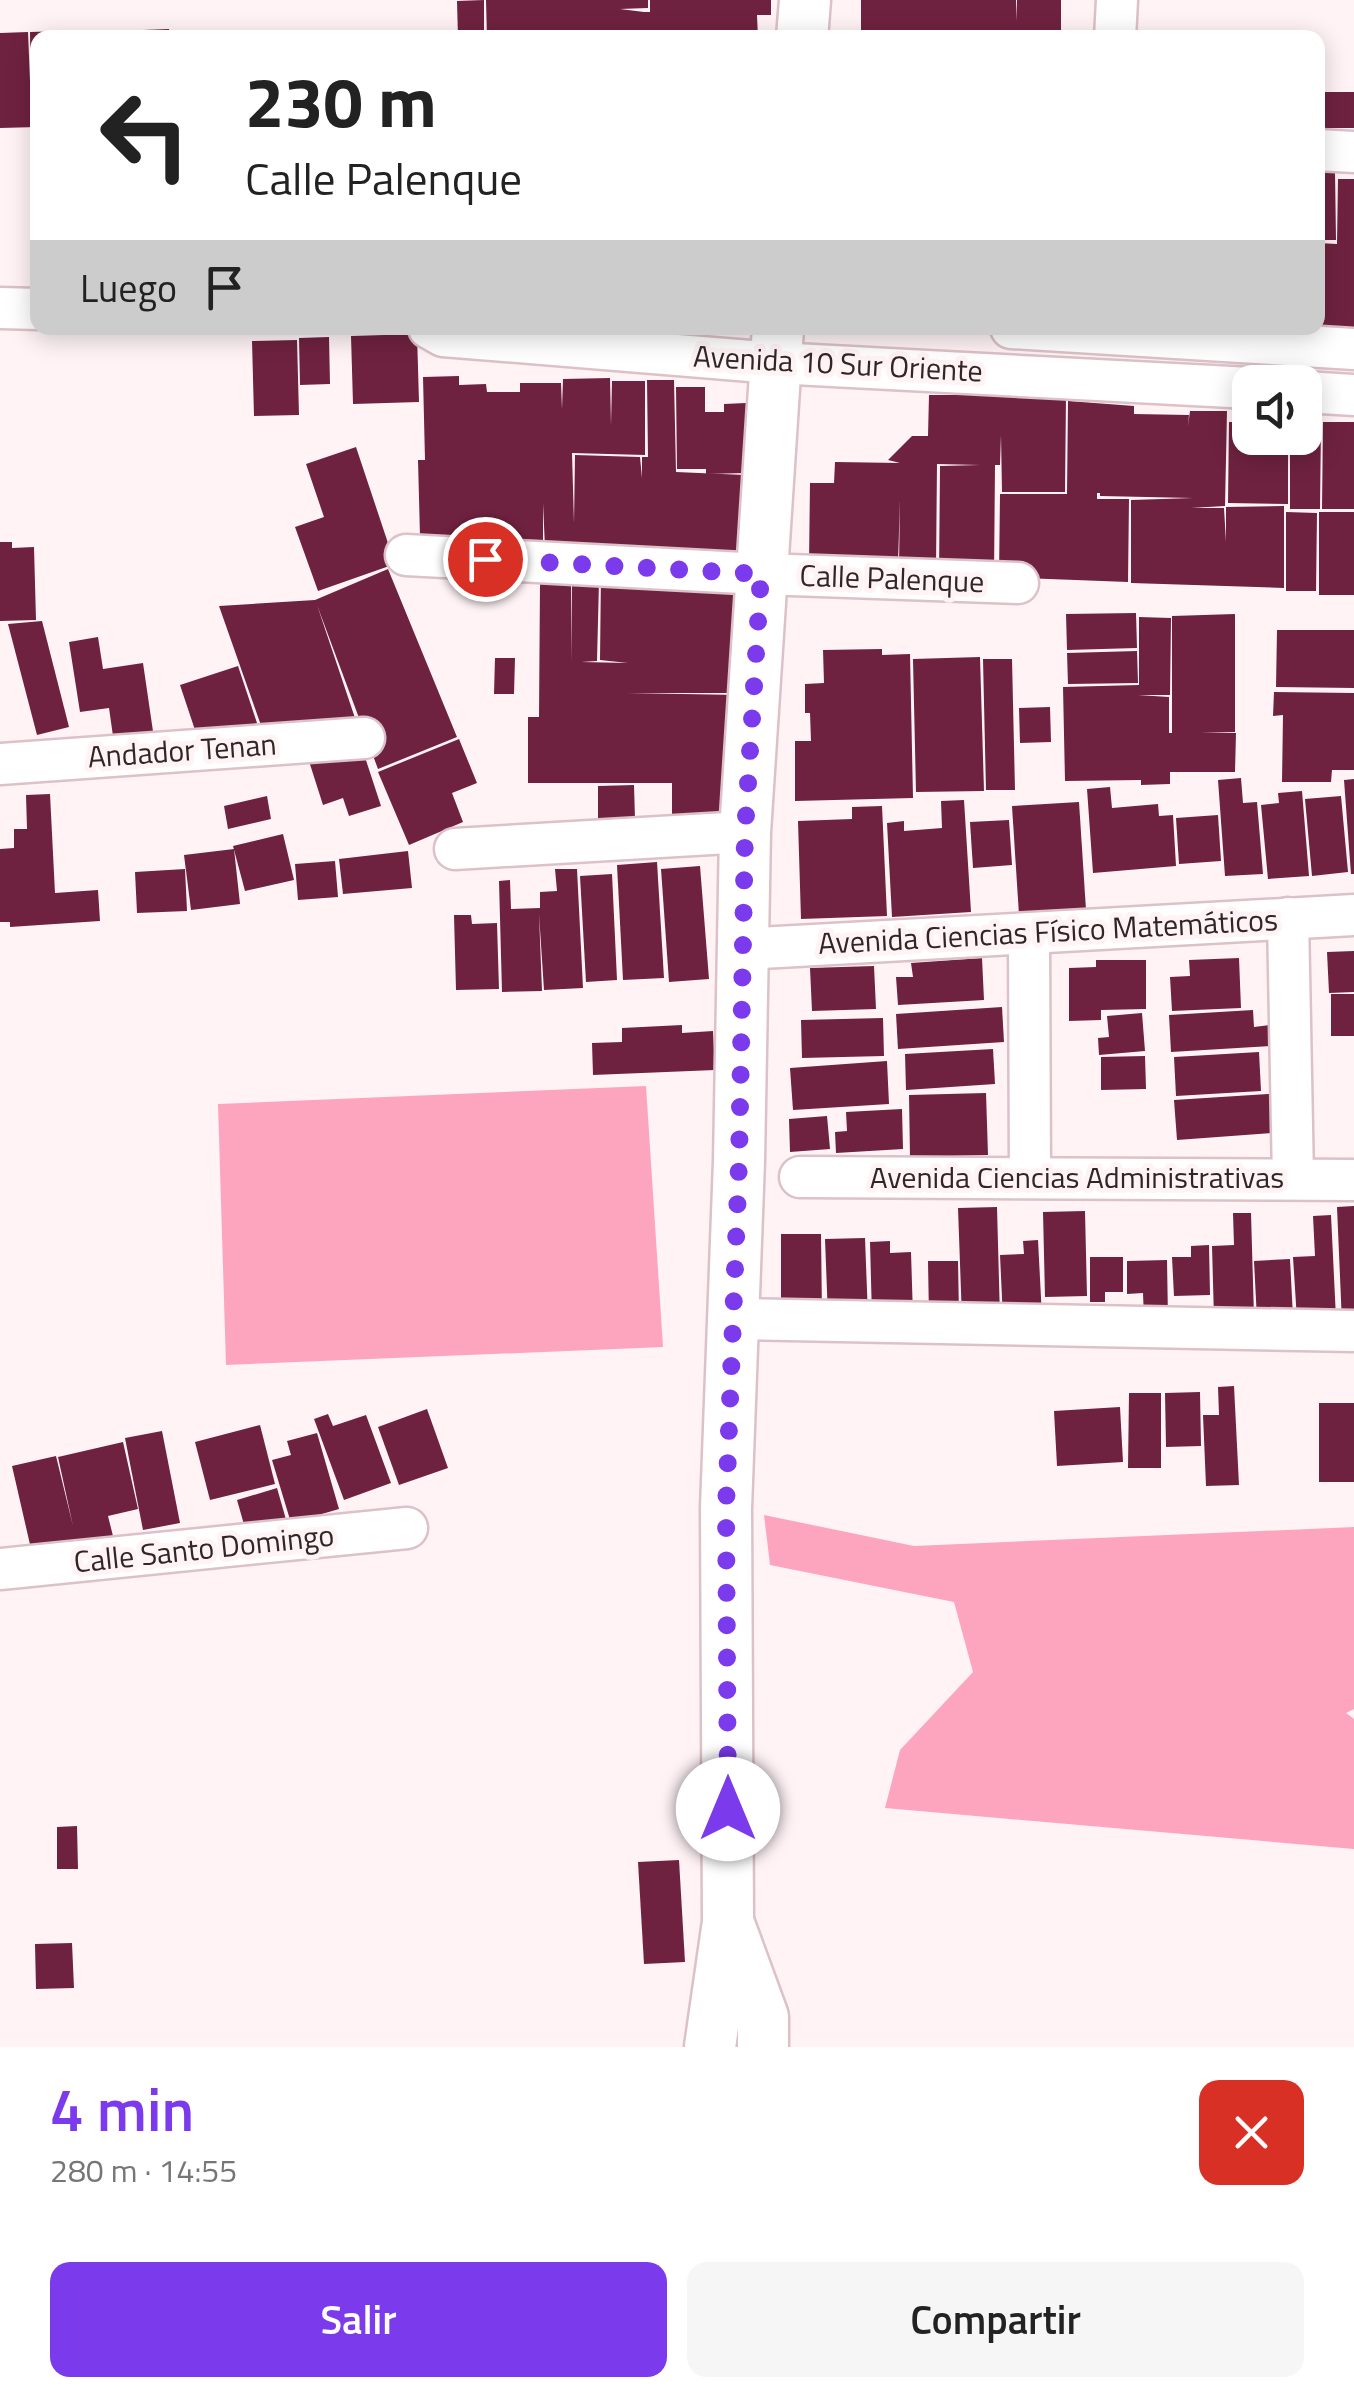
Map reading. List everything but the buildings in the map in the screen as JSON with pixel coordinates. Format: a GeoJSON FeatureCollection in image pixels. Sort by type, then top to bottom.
{"type":"FeatureCollection","features":[{"type":"Feature","properties":{"kind":"street"},"geometry":{"type":"LineString","coordinates":[[803,30],[805,0]]}},
{"type":"Feature","properties":{"kind":"street"},"geometry":{"type":"LineString","coordinates":[[1115,30],[1117,0]]}},
{"type":"Feature","properties":{"kind":"street"},"geometry":{"type":"LineString","coordinates":[[1325,150],[1354,152]]}},
{"type":"Feature","properties":{"kind":"street"},"geometry":{"type":"LineString","coordinates":[[0,308],[30,309]]}},
{"type":"Feature","properties":{"kind":"street","name":"Avenida 10 Sur Oriente"},"geometry":{"type":"LineString","coordinates":[[440,335],[777,345],[1124,380],[1232,387]]}},
{"type":"Feature","properties":{"kind":"street"},"geometry":{"type":"LineString","coordinates":[[1122,335],[1124,380]]}},
{"type":"Feature","properties":{"kind":"street","name":"Avenida 10 Sur Oriente"},"geometry":{"type":"LineString","coordinates":[[1183,335],[1354,349]]}},
{"type":"Feature","properties":{"kind":"street"},"geometry":{"type":"LineString","coordinates":[[710,2047],[728,1922],[726,1508],[739,1162],[745,832],[777,345]]}},
{"type":"Feature","properties":{"kind":"street"},"geometry":{"type":"LineString","coordinates":[[1322,393],[1354,395]]}},
{"type":"Feature","properties":{"kind":"street","name":"Calle Palenque"},"geometry":{"type":"LineString","coordinates":[[406,555],[1018,583]]}},
{"type":"Feature","properties":{"kind":"street","name":"Andador Tenan"},"geometry":{"type":"LineString","coordinates":[[0,764],[364,738]]}},
{"type":"Feature","properties":{"kind":"street"},"geometry":{"type":"LineString","coordinates":[[455,850],[745,832]]}},
{"type":"Feature","properties":{"kind":"street","name":"Avenida Ciencias Físico Matemáticos"},"geometry":{"type":"LineString","coordinates":[[742,949],[1354,916]]}},
{"type":"Feature","properties":{"kind":"street"},"geometry":{"type":"LineString","coordinates":[[1288,918],[1294,1179]]}},
{"type":"Feature","properties":{"kind":"street"},"geometry":{"type":"LineString","coordinates":[[1029,934],[1030,1176]]}},
{"type":"Feature","properties":{"kind":"street","name":"Avenida Ciencias Administrativas"},"geometry":{"type":"LineString","coordinates":[[800,1178],[1354,1180]]}},
{"type":"Feature","properties":{"kind":"street"},"geometry":{"type":"LineString","coordinates":[[733,1320],[1354,1331]]}},
{"type":"Feature","properties":{"kind":"street","name":"Calle Santo Domingo"},"geometry":{"type":"LineString","coordinates":[[0,1569],[407,1528]]}},
{"type":"Feature","properties":{"kind":"street"},"geometry":{"type":"LineString","coordinates":[[728,1922],[763,2017],[763,2047]]}},
{"type":"Feature","properties":{"kind":"shaded area"},"geometry":{"type":"Polygon","coordinates":[[[646,1086],[663,1347],[226,1365],[218,1104],[646,1086]]]}},
{"type":"Feature","properties":{"kind":"shaded area"},"geometry":{"type":"Polygon","coordinates":[[[764,1515],[914,1546],[1354,1527],[1354,1709],[1346,1713],[1354,1719],[1354,1849],[885,1808],[900,1750],[973,1672],[954,1602],[770,1565],[764,1515]]]}},
{"type":"Feature","properties":{"kind":"route"},"geometry":{"type":"LineString","coordinates":[[485,559],[761,574],[745,832],[739,1162],[726,1508],[728,1809]]}}]}
